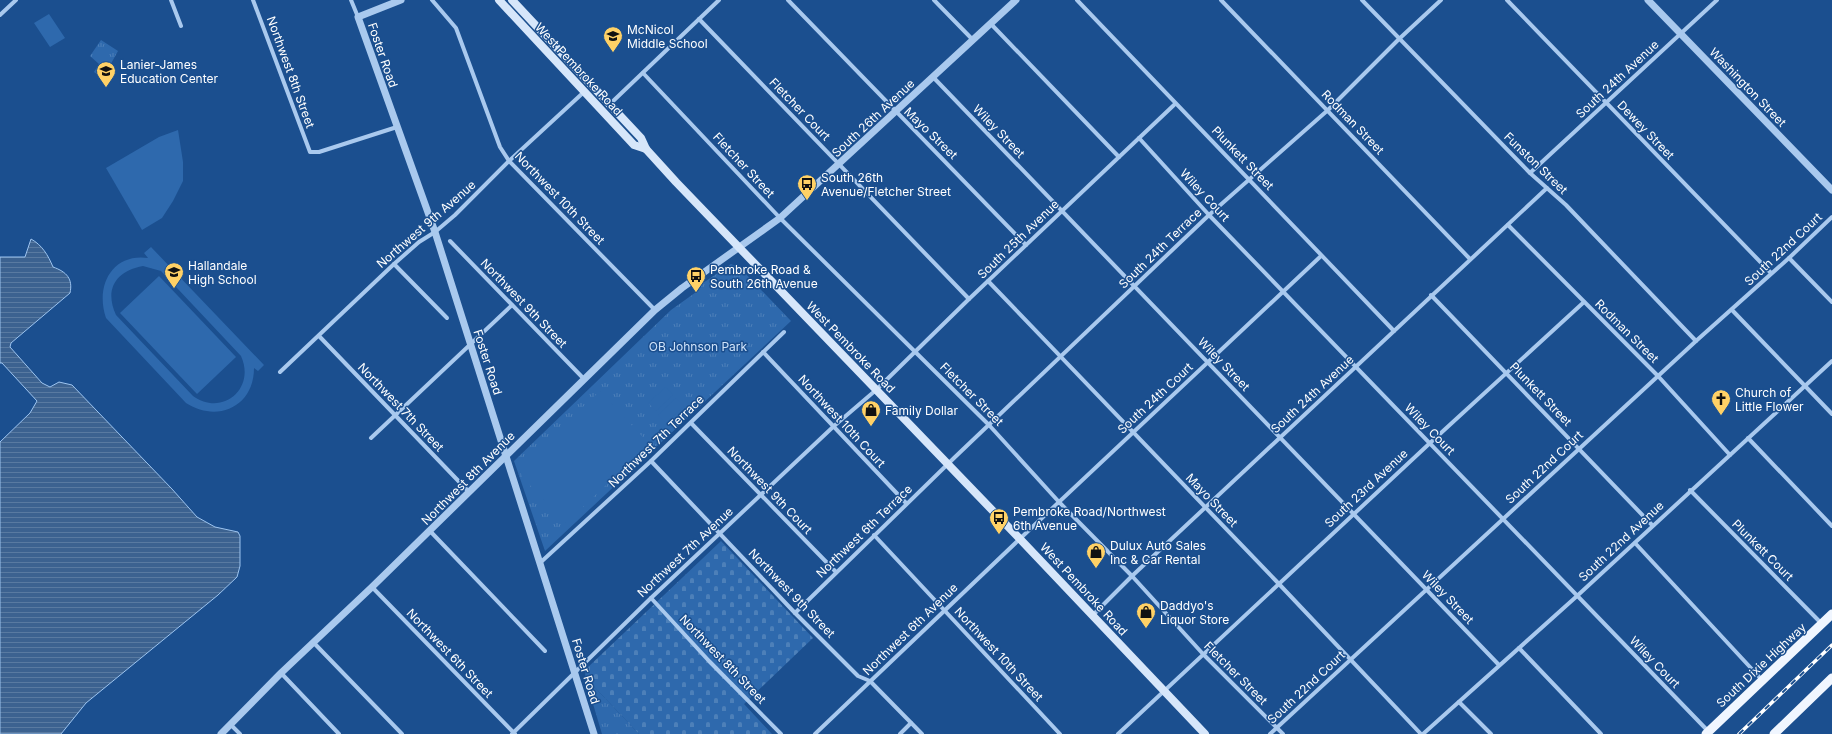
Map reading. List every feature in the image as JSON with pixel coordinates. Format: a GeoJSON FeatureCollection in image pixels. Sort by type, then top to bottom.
{"type":"FeatureCollection","features":[{"type":"Feature","properties":{"kind":"main road","name":"West Pembroke Road"},"geometry":{"type":"LineString","coordinates":[[499,0],[634,145],[646,149]]}},
{"type":"Feature","properties":{"kind":"main road","name":"West Pembroke Road"},"geometry":{"type":"LineString","coordinates":[[512,0],[641,138],[646,149],[1205,734]]}},
{"type":"Feature","properties":{"kind":"main road","name":"South Dixie Highway"},"geometry":{"type":"LineString","coordinates":[[1707,733],[1832,614]]}},
{"type":"Feature","properties":{"kind":"main road"},"geometry":{"type":"LineString","coordinates":[[1776,733],[1832,678]]}},
{"type":"Feature","properties":{"kind":"street"},"geometry":{"type":"LineString","coordinates":[[0,15],[16,0]]}},
{"type":"Feature","properties":{"kind":"street"},"geometry":{"type":"LineString","coordinates":[[171,0],[181,26]]}},
{"type":"Feature","properties":{"kind":"street","name":"Northwest 8th Street"},"geometry":{"type":"LineString","coordinates":[[254,0],[310,152],[319,152],[396,127]]}},
{"type":"Feature","properties":{"kind":"street","name":"Foster Road"},"geometry":{"type":"LineString","coordinates":[[351,0],[435,232],[541,562],[594,734]]}},
{"type":"Feature","properties":{"kind":"street"},"geometry":{"type":"LineString","coordinates":[[358,17],[401,0]]}},
{"type":"Feature","properties":{"kind":"street","name":"Northwest 10th Street"},"geometry":{"type":"LineString","coordinates":[[432,0],[456,28],[500,147],[509,161],[656,310]]}},
{"type":"Feature","properties":{"kind":"street"},"geometry":{"type":"LineString","coordinates":[[610,104],[719,0]]}},
{"type":"Feature","properties":{"kind":"street","name":"Mayo Street"},"geometry":{"type":"LineString","coordinates":[[788,0],[896,112],[905,118],[1026,245]]}},
{"type":"Feature","properties":{"kind":"street"},"geometry":{"type":"LineString","coordinates":[[934,0],[973,40]]}},
{"type":"Feature","properties":{"kind":"street","name":"South 26th Avenue"},"geometry":{"type":"LineString","coordinates":[[740,247],[780,218],[1016,0]]}},
{"type":"Feature","properties":{"kind":"street","name":"Plunkett Street"},"geometry":{"type":"LineString","coordinates":[[1077,0],[1394,331]]}},
{"type":"Feature","properties":{"kind":"street","name":"Rodman Street"},"geometry":{"type":"LineString","coordinates":[[1221,0],[1470,259]]}},
{"type":"Feature","properties":{"kind":"street","name":"Funston Street"},"geometry":{"type":"LineString","coordinates":[[1362,0],[1530,173],[1566,205],[1696,341]]}},
{"type":"Feature","properties":{"kind":"street","name":"South 24th Terrace"},"geometry":{"type":"LineString","coordinates":[[948,464],[1209,215],[1328,110],[1399,39],[1441,0]]}},
{"type":"Feature","properties":{"kind":"street","name":"Dewey Street"},"geometry":{"type":"LineString","coordinates":[[1507,0],[1772,273]]}},
{"type":"Feature","properties":{"kind":"street","name":"Washington Street"},"geometry":{"type":"LineString","coordinates":[[1648,0],[1832,190]]}},
{"type":"Feature","properties":{"kind":"street","name":"South 24th Avenue"},"geometry":{"type":"LineString","coordinates":[[1530,173],[1717,0]]}},
{"type":"Feature","properties":{"kind":"street","name":"Fletcher Court"},"geometry":{"type":"LineString","coordinates":[[699,19],[969,299]]}},
{"type":"Feature","properties":{"kind":"street"},"geometry":{"type":"LineString","coordinates":[[991,24],[1119,157]]}},
{"type":"Feature","properties":{"kind":"street","name":"Fletcher Street"},"geometry":{"type":"LineString","coordinates":[[643,73],[780,218],[989,425],[1059,502],[1132,576],[1203,654],[1282,734]]}},
{"type":"Feature","properties":{"kind":"street","name":"Wiley Street"},"geometry":{"type":"LineString","coordinates":[[933,77],[1209,362],[1353,515],[1428,589],[1499,665]]}},
{"type":"Feature","properties":{"kind":"street","name":"Northwest 9th Avenue"},"geometry":{"type":"LineString","coordinates":[[280,372],[394,264],[419,242],[435,232],[455,216],[509,161],[585,92]]}},
{"type":"Feature","properties":{"kind":"street","name":"South 25th Avenue"},"geometry":{"type":"LineString","coordinates":[[876,390],[969,299],[1175,104]]}},
{"type":"Feature","properties":{"kind":"street","name":"Wiley Court"},"geometry":{"type":"LineString","coordinates":[[1139,138],[1209,215],[1357,367],[1707,733]]}},
{"type":"Feature","properties":{"kind":"street","name":"South 24th Avenue"},"geometry":{"type":"LineString","coordinates":[[1092,616],[1132,576],[1547,188]]}},
{"type":"Feature","properties":{"kind":"street","name":"South 22nd Court"},"geometry":{"type":"LineString","coordinates":[[1270,734],[1696,341],[1790,258],[1832,217]]}},
{"type":"Feature","properties":{"kind":"street","name":"Rodman Street"},"geometry":{"type":"LineString","coordinates":[[1508,225],[1658,376],[1730,455]]}},
{"type":"Feature","properties":{"kind":"street","name":"Northwest 9th Street"},"geometry":{"type":"LineString","coordinates":[[450,241],[584,379]]}},
{"type":"Feature","properties":{"kind":"street","name":"Northwest 8th Avenue"},"geometry":{"type":"LineString","coordinates":[[221,734],[281,673],[430,531],[656,310],[682,288],[740,247]]}},
{"type":"Feature","properties":{"kind":"street","name":"South 24th Court"},"geometry":{"type":"LineString","coordinates":[[1020,539],[1321,256]]}},
{"type":"Feature","properties":{"kind":"street"},"geometry":{"type":"LineString","coordinates":[[1790,258],[1832,302]]}},
{"type":"Feature","properties":{"kind":"street"},"geometry":{"type":"LineString","coordinates":[[394,264],[447,318]]}},
{"type":"Feature","properties":{"kind":"street","name":"Mayo Street"},"geometry":{"type":"LineString","coordinates":[[988,281],[1422,734]]}},
{"type":"Feature","properties":{"kind":"street","name":"Plunkett Street"},"geometry":{"type":"LineString","coordinates":[[1431,295],[1580,448],[1652,525]]}},
{"type":"Feature","properties":{"kind":"street","name":"South 23rd Avenue"},"geometry":{"type":"LineString","coordinates":[[1118,734],[1506,372],[1584,302]]}},
{"type":"Feature","properties":{"kind":"street"},"geometry":{"type":"LineString","coordinates":[[371,438],[394,414],[512,305]]}},
{"type":"Feature","properties":{"kind":"street"},"geometry":{"type":"LineString","coordinates":[[1732,310],[1832,414]]}},
{"type":"Feature","properties":{"kind":"street","name":"Northwest 7th Terrace"},"geometry":{"type":"LineString","coordinates":[[541,562],[651,461],[784,332]]}},
{"type":"Feature","properties":{"kind":"street","name":"Northwest 7th Street"},"geometry":{"type":"LineString","coordinates":[[319,336],[469,492]]}},
{"type":"Feature","properties":{"kind":"street","name":"Northwest 10th Court"},"geometry":{"type":"LineString","coordinates":[[763,352],[906,503]]}},
{"type":"Feature","properties":{"kind":"street","name":"South 22nd Avenue"},"geometry":{"type":"LineString","coordinates":[[1422,734],[1577,596],[1635,543],[1652,525],[1832,361]]}},
{"type":"Feature","properties":{"kind":"street","name":"Northwest 7th Avenue"},"geometry":{"type":"LineString","coordinates":[[514,734],[651,598],[834,426],[876,390]]}},
{"type":"Feature","properties":{"kind":"street","name":"Northwest 9th Court"},"geometry":{"type":"LineString","coordinates":[[691,423],[836,572]]}},
{"type":"Feature","properties":{"kind":"street"},"geometry":{"type":"LineString","coordinates":[[1748,438],[1832,526]]}},
{"type":"Feature","properties":{"kind":"street","name":"Northwest 9th Street"},"geometry":{"type":"LineString","coordinates":[[651,461],[795,613],[858,676],[870,681],[922,734]]}},
{"type":"Feature","properties":{"kind":"street","name":"Northwest 6th Terrace"},"geometry":{"type":"LineString","coordinates":[[795,613],[906,503],[948,464]]}},
{"type":"Feature","properties":{"kind":"street","name":"Plunkett Court"},"geometry":{"type":"LineString","coordinates":[[1690,490],[1822,624]]}},
{"type":"Feature","properties":{"kind":"street"},"geometry":{"type":"LineString","coordinates":[[430,531],[545,651]]}},
{"type":"Feature","properties":{"kind":"street","name":"Northwest 10th Street"},"geometry":{"type":"LineString","coordinates":[[874,535],[1060,734]]}},
{"type":"Feature","properties":{"kind":"street","name":"Northwest 6th Avenue"},"geometry":{"type":"LineString","coordinates":[[815,734],[1020,539]]}},
{"type":"Feature","properties":{"kind":"street"},"geometry":{"type":"LineString","coordinates":[[1635,543],[1762,680]]}},
{"type":"Feature","properties":{"kind":"street","name":"Northwest 6th Street"},"geometry":{"type":"LineString","coordinates":[[372,587],[514,734]]}},
{"type":"Feature","properties":{"kind":"street","name":"Northwest 8th Street"},"geometry":{"type":"LineString","coordinates":[[651,598],[709,661],[781,734]]}},
{"type":"Feature","properties":{"kind":"street"},"geometry":{"type":"LineString","coordinates":[[313,642],[402,734]]}},
{"type":"Feature","properties":{"kind":"street"},"geometry":{"type":"LineString","coordinates":[[1519,648],[1601,734]]}},
{"type":"Feature","properties":{"kind":"street"},"geometry":{"type":"LineString","coordinates":[[281,673],[340,734]]}},
{"type":"Feature","properties":{"kind":"street"},"geometry":{"type":"LineString","coordinates":[[1459,702],[1490,734]]}},
{"type":"Feature","properties":{"kind":"street"},"geometry":{"type":"LineString","coordinates":[[900,734],[911,723]]}},
{"type":"Feature","properties":{"kind":"street"},"geometry":{"type":"LineString","coordinates":[[231,725],[240,734]]}},
{"type":"Feature","properties":{"kind":"green space"},"geometry":{"type":"Polygon","coordinates":[[[49,14],[65,38],[50,47],[34,23],[49,14]]]}},
{"type":"Feature","properties":{"kind":"green space"},"geometry":{"type":"Polygon","coordinates":[[[101,40],[118,51],[103,78],[94,72],[99,64],[90,56],[101,40]]]}},
{"type":"Feature","properties":{"kind":"green space"},"geometry":{"type":"Polygon","coordinates":[[[178,130],[183,162],[183,181],[162,218],[142,230],[106,168],[159,137],[178,130]]]}},
{"type":"Feature","properties":{"kind":"green space"},"geometry":{"type":"Polygon","coordinates":[[[151,247],[264,365],[258,371],[254,368],[252,382],[248,393],[232,408],[221,411],[210,411],[198,409],[186,403],[106,318],[103,306],[103,294],[109,274],[116,266],[125,261],[135,258],[148,258],[144,253],[151,247]],[[143,266],[134,268],[119,277],[112,289],[111,297],[116,315],[193,396],[204,402],[215,403],[225,401],[234,396],[240,389],[244,379],[244,368],[241,356],[161,271],[143,266]]]}},
{"type":"Feature","properties":{"kind":"green space","name":"OB Johnson Park"},"geometry":{"type":"Polygon","coordinates":[[[731,264],[740,268],[791,321],[545,551],[514,461],[671,310],[699,290],[703,283],[731,264]]]}},
{"type":"Feature","properties":{"kind":"green space"},"geometry":{"type":"Polygon","coordinates":[[[159,276],[236,357],[197,394],[120,313],[159,276]]]}},
{"type":"Feature","properties":{"kind":"green space"},"geometry":{"type":"Polygon","coordinates":[[[666,387],[673,395],[656,411],[648,403],[666,387]]]}},
{"type":"Feature","properties":{"kind":"green space"},"geometry":{"type":"Polygon","coordinates":[[[600,391],[649,444],[566,523],[522,477],[519,467],[600,391]]]}},
{"type":"Feature","properties":{"kind":"green space"},"geometry":{"type":"Polygon","coordinates":[[[676,398],[684,406],[666,423],[658,415],[676,398]]]}},
{"type":"Feature","properties":{"kind":"green space"},"geometry":{"type":"Polygon","coordinates":[[[721,541],[813,638],[744,704],[772,734],[639,734],[585,677],[586,669],[721,541]]]}},
{"type":"Feature","properties":{"kind":"green space"},"geometry":{"type":"Polygon","coordinates":[[[585,677],[639,734],[602,734],[585,677]]]}},
{"type":"Feature","properties":{"kind":"shaded area"},"geometry":{"type":"Polygon","coordinates":[[[31,239],[44,251],[53,267],[62,271],[68,277],[71,288],[70,293],[11,343],[10,347],[42,383],[50,387],[59,382],[72,385],[197,517],[215,527],[238,532],[240,536],[240,566],[237,577],[218,595],[86,703],[61,734],[0,734],[0,442],[30,413],[37,401],[2,363],[0,363],[0,257],[25,257],[31,239]]]}},
{"type":"Feature","properties":{"kind":"railway"},"geometry":{"type":"LineString","coordinates":[[1739,734],[1832,645]]}},
{"type":"Feature","properties":{"kind":"place","name":"McNicol Middle School"},"geometry":{"type":"Point","coordinates":[613,53]}},
{"type":"Feature","properties":{"kind":"place","name":"Lanier-James Education Center"},"geometry":{"type":"Point","coordinates":[106,88]}},
{"type":"Feature","properties":{"kind":"place","name":"South 26th Avenue/Fletcher Street"},"geometry":{"type":"Point","coordinates":[807,201]}},
{"type":"Feature","properties":{"kind":"place","name":"Hallandale High School"},"geometry":{"type":"Point","coordinates":[174,289]}},
{"type":"Feature","properties":{"kind":"place","name":"Pembroke Road & South 26th Avenue"},"geometry":{"type":"Point","coordinates":[696,293]}},
{"type":"Feature","properties":{"kind":"place","name":"Church of Little Flower"},"geometry":{"type":"Point","coordinates":[1721,416]}},
{"type":"Feature","properties":{"kind":"place","name":"Family Dollar"},"geometry":{"type":"Point","coordinates":[871,427]}},
{"type":"Feature","properties":{"kind":"place","name":"Pembroke Road/Northwest 6th Avenue"},"geometry":{"type":"Point","coordinates":[999,535]}},
{"type":"Feature","properties":{"kind":"place","name":"Dulux Auto Sales Inc & Car Rental"},"geometry":{"type":"Point","coordinates":[1096,569]}},
{"type":"Feature","properties":{"kind":"place","name":"Daddyo's Liquor Store"},"geometry":{"type":"Point","coordinates":[1146,629]}}]}
